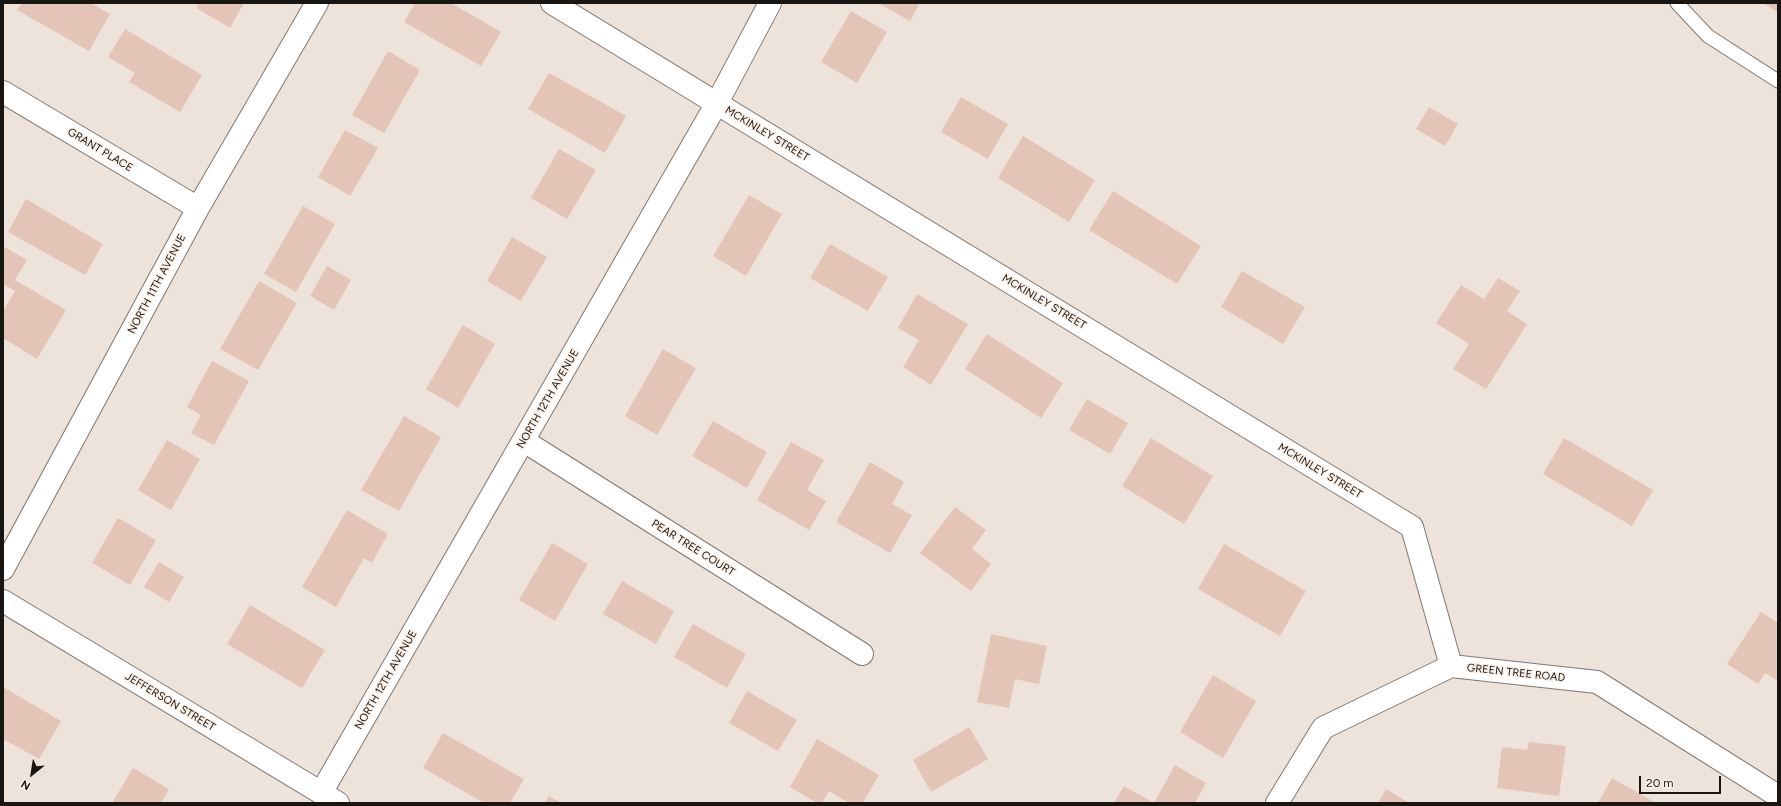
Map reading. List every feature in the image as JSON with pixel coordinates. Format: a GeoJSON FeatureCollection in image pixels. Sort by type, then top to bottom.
{"type":"FeatureCollection","features":[{"type":"Feature","properties":{"kind":"street","name":"NORTH 11TH AVENUE"},"geometry":{"type":"LineString","coordinates":[[3,569],[198,208],[317,3]]}},
{"type":"Feature","properties":{"kind":"street","name":"MCKINLEY STREET"},"geometry":{"type":"LineString","coordinates":[[552,3],[1412,527],[1451,666]]}},
{"type":"Feature","properties":{"kind":"street","name":"NORTH 12TH AVENUE"},"geometry":{"type":"LineString","coordinates":[[330,798],[524,441],[717,103],[770,3]]}},
{"type":"Feature","properties":{"kind":"street","name":"GRANT PLACE"},"geometry":{"type":"LineString","coordinates":[[3,92],[198,208]]}},
{"type":"Feature","properties":{"kind":"street","name":"PEAR TREE COURT"},"geometry":{"type":"LineString","coordinates":[[524,441],[862,654]]}},
{"type":"Feature","properties":{"kind":"street","name":"JEFFERSON STREET"},"geometry":{"type":"LineString","coordinates":[[3,601],[330,798]]}},
{"type":"Feature","properties":{"kind":"street","name":"GREEN TREE ROAD"},"geometry":{"type":"LineString","coordinates":[[1277,803],[1323,728],[1451,666],[1597,682],[1778,796]]}},
{"type":"Feature","properties":{"kind":"lane"},"geometry":{"type":"LineString","coordinates":[[1677,3],[1708,36],[1778,81]]}},
{"type":"Feature","properties":{"kind":"building"},"geometry":{"type":"Polygon","coordinates":[[[22,3],[91,3],[110,14],[89,51],[17,10],[22,3]]]}},
{"type":"Feature","properties":{"kind":"building"},"geometry":{"type":"Polygon","coordinates":[[[199,3],[244,3],[230,28],[196,8],[199,3]]]}},
{"type":"Feature","properties":{"kind":"building"},"geometry":{"type":"Polygon","coordinates":[[[415,3],[451,3],[501,32],[481,66],[404,22],[415,3]]]}},
{"type":"Feature","properties":{"kind":"building"},"geometry":{"type":"Polygon","coordinates":[[[878,3],[920,3],[910,21],[878,3]]]}},
{"type":"Feature","properties":{"kind":"building"},"geometry":{"type":"Polygon","coordinates":[[[1763,3],[1778,3],[1778,12],[1763,3]]]}},
{"type":"Feature","properties":{"kind":"building"},"geometry":{"type":"Polygon","coordinates":[[[851,11],[887,32],[857,83],[821,62],[851,11]]]}},
{"type":"Feature","properties":{"kind":"building"},"geometry":{"type":"Polygon","coordinates":[[[125,29],[202,75],[180,112],[129,82],[135,73],[108,57],[125,29]]]}},
{"type":"Feature","properties":{"kind":"building"},"geometry":{"type":"Polygon","coordinates":[[[388,51],[420,70],[384,133],[352,115],[388,51]]]}},
{"type":"Feature","properties":{"kind":"building"},"geometry":{"type":"Polygon","coordinates":[[[549,73],[626,116],[605,153],[528,109],[549,73]]]}},
{"type":"Feature","properties":{"kind":"building"},"geometry":{"type":"Polygon","coordinates":[[[961,97],[1008,124],[988,159],[941,132],[961,97]]]}},
{"type":"Feature","properties":{"kind":"building"},"geometry":{"type":"Polygon","coordinates":[[[1429,107],[1458,124],[1445,146],[1416,129],[1429,107]]]}},
{"type":"Feature","properties":{"kind":"building"},"geometry":{"type":"Polygon","coordinates":[[[345,130],[378,148],[350,196],[318,177],[345,130]]]}},
{"type":"Feature","properties":{"kind":"building"},"geometry":{"type":"Polygon","coordinates":[[[1023,136],[1095,180],[1069,222],[998,178],[1023,136]]]}},
{"type":"Feature","properties":{"kind":"building"},"geometry":{"type":"Polygon","coordinates":[[[559,149],[596,170],[567,219],[531,198],[559,149]]]}},
{"type":"Feature","properties":{"kind":"building"},"geometry":{"type":"Polygon","coordinates":[[[1113,191],[1201,246],[1177,284],[1089,230],[1113,191]]]}},
{"type":"Feature","properties":{"kind":"building"},"geometry":{"type":"Polygon","coordinates":[[[749,195],[782,214],[746,276],[713,256],[749,195]]]}},
{"type":"Feature","properties":{"kind":"building"},"geometry":{"type":"Polygon","coordinates":[[[26,199],[103,244],[85,275],[8,232],[26,199]]]}},
{"type":"Feature","properties":{"kind":"building"},"geometry":{"type":"Polygon","coordinates":[[[303,206],[335,224],[296,292],[264,274],[303,206]]]}},
{"type":"Feature","properties":{"kind":"building"},"geometry":{"type":"Polygon","coordinates":[[[512,237],[547,257],[521,301],[487,281],[512,237]]]}},
{"type":"Feature","properties":{"kind":"building"},"geometry":{"type":"Polygon","coordinates":[[[830,244],[888,277],[868,311],[810,278],[830,244]]]}},
{"type":"Feature","properties":{"kind":"building"},"geometry":{"type":"Polygon","coordinates":[[[3,246],[27,260],[15,280],[66,310],[37,359],[3,338],[3,311],[15,291],[3,284],[3,246]]]}},
{"type":"Feature","properties":{"kind":"building"},"geometry":{"type":"Polygon","coordinates":[[[327,266],[351,280],[334,310],[310,296],[327,266]]]}},
{"type":"Feature","properties":{"kind":"building"},"geometry":{"type":"Polygon","coordinates":[[[1242,271],[1305,307],[1283,344],[1221,307],[1242,271]]]}},
{"type":"Feature","properties":{"kind":"building"},"geometry":{"type":"Polygon","coordinates":[[[1498,278],[1520,291],[1507,311],[1527,324],[1486,389],[1453,369],[1469,344],[1436,323],[1461,285],[1484,299],[1498,278]]]}},
{"type":"Feature","properties":{"kind":"building"},"geometry":{"type":"Polygon","coordinates":[[[259,281],[297,303],[258,370],[220,349],[259,281]]]}},
{"type":"Feature","properties":{"kind":"building"},"geometry":{"type":"Polygon","coordinates":[[[917,294],[968,324],[931,385],[903,367],[919,340],[898,328],[917,294]]]}},
{"type":"Feature","properties":{"kind":"building"},"geometry":{"type":"Polygon","coordinates":[[[463,325],[495,344],[458,408],[426,389],[463,325]]]}},
{"type":"Feature","properties":{"kind":"building"},"geometry":{"type":"Polygon","coordinates":[[[987,334],[1063,383],[1041,418],[965,369],[987,334]]]}},
{"type":"Feature","properties":{"kind":"building"},"geometry":{"type":"Polygon","coordinates":[[[663,349],[696,368],[657,435],[625,416],[663,349]]]}},
{"type":"Feature","properties":{"kind":"building"},"geometry":{"type":"Polygon","coordinates":[[[212,361],[249,381],[214,445],[191,433],[201,415],[187,407],[212,361]]]}},
{"type":"Feature","properties":{"kind":"building"},"geometry":{"type":"Polygon","coordinates":[[[1087,399],[1128,423],[1110,454],[1069,430],[1087,399]]]}},
{"type":"Feature","properties":{"kind":"building"},"geometry":{"type":"Polygon","coordinates":[[[404,416],[441,437],[399,511],[361,490],[404,416]]]}},
{"type":"Feature","properties":{"kind":"building"},"geometry":{"type":"Polygon","coordinates":[[[713,421],[767,452],[747,488],[692,456],[713,421]]]}},
{"type":"Feature","properties":{"kind":"building"},"geometry":{"type":"Polygon","coordinates":[[[1151,438],[1213,476],[1184,524],[1122,486],[1151,438]]]}},
{"type":"Feature","properties":{"kind":"building"},"geometry":{"type":"Polygon","coordinates":[[[1564,438],[1653,490],[1632,526],[1543,474],[1564,438]]]}},
{"type":"Feature","properties":{"kind":"building"},"geometry":{"type":"Polygon","coordinates":[[[167,440],[200,459],[171,510],[138,490],[167,440]]]}},
{"type":"Feature","properties":{"kind":"building"},"geometry":{"type":"Polygon","coordinates":[[[791,442],[824,460],[807,490],[826,501],[809,530],[757,500],[791,442]]]}},
{"type":"Feature","properties":{"kind":"building"},"geometry":{"type":"Polygon","coordinates":[[[870,462],[904,482],[892,504],[912,515],[890,553],[836,522],[870,462]]]}},
{"type":"Feature","properties":{"kind":"building"},"geometry":{"type":"Polygon","coordinates":[[[955,507],[986,530],[972,549],[991,564],[971,591],[920,553],[955,507]]]}},
{"type":"Feature","properties":{"kind":"building"},"geometry":{"type":"Polygon","coordinates":[[[347,510],[388,534],[372,563],[364,558],[336,607],[302,587],[347,510]]]}},
{"type":"Feature","properties":{"kind":"building"},"geometry":{"type":"Polygon","coordinates":[[[118,518],[156,540],[130,585],[92,563],[118,518]]]}},
{"type":"Feature","properties":{"kind":"building"},"geometry":{"type":"Polygon","coordinates":[[[552,543],[588,564],[555,621],[519,600],[552,543]]]}},
{"type":"Feature","properties":{"kind":"building"},"geometry":{"type":"Polygon","coordinates":[[[1224,544],[1306,591],[1280,636],[1198,589],[1224,544]]]}},
{"type":"Feature","properties":{"kind":"building"},"geometry":{"type":"Polygon","coordinates":[[[159,562],[184,577],[169,602],[144,587],[159,562]]]}},
{"type":"Feature","properties":{"kind":"building"},"geometry":{"type":"Polygon","coordinates":[[[622,581],[674,611],[656,644],[603,614],[622,581]]]}},
{"type":"Feature","properties":{"kind":"building"},"geometry":{"type":"Polygon","coordinates":[[[250,605],[325,650],[302,688],[227,644],[250,605]]]}},
{"type":"Feature","properties":{"kind":"building"},"geometry":{"type":"Polygon","coordinates":[[[1761,612],[1778,623],[1778,681],[1765,673],[1758,684],[1727,664],[1761,612]]]}},
{"type":"Feature","properties":{"kind":"building"},"geometry":{"type":"Polygon","coordinates":[[[693,624],[746,654],[727,688],[674,657],[693,624]]]}},
{"type":"Feature","properties":{"kind":"building"},"geometry":{"type":"Polygon","coordinates":[[[991,634],[1047,646],[1039,684],[1015,679],[1009,708],[977,702],[991,634]]]}},
{"type":"Feature","properties":{"kind":"building"},"geometry":{"type":"Polygon","coordinates":[[[1213,675],[1256,701],[1223,758],[1180,732],[1213,675]]]}},
{"type":"Feature","properties":{"kind":"building"},"geometry":{"type":"Polygon","coordinates":[[[3,687],[61,721],[39,759],[3,739],[3,687]]]}},
{"type":"Feature","properties":{"kind":"building"},"geometry":{"type":"Polygon","coordinates":[[[747,691],[797,720],[778,751],[729,723],[747,691]]]}},
{"type":"Feature","properties":{"kind":"building"},"geometry":{"type":"Polygon","coordinates":[[[969,727],[988,759],[931,792],[913,760],[969,727]]]}},
{"type":"Feature","properties":{"kind":"building"},"geometry":{"type":"Polygon","coordinates":[[[443,733],[524,779],[510,803],[484,803],[423,768],[443,733]]]}},
{"type":"Feature","properties":{"kind":"building"},"geometry":{"type":"Polygon","coordinates":[[[817,739],[879,775],[863,803],[849,803],[829,791],[822,803],[817,803],[790,787],[817,739]]]}},
{"type":"Feature","properties":{"kind":"building"},"geometry":{"type":"Polygon","coordinates":[[[1529,742],[1566,746],[1559,796],[1497,788],[1502,747],[1527,750],[1529,742]]]}},
{"type":"Feature","properties":{"kind":"building"},"geometry":{"type":"Polygon","coordinates":[[[1175,765],[1206,783],[1195,803],[1154,803],[1175,765]]]}},
{"type":"Feature","properties":{"kind":"building"},"geometry":{"type":"Polygon","coordinates":[[[133,768],[169,789],[161,803],[112,803],[133,768]]]}},
{"type":"Feature","properties":{"kind":"building"},"geometry":{"type":"Polygon","coordinates":[[[1612,778],[1656,803],[1598,803],[1612,778]]]}},
{"type":"Feature","properties":{"kind":"building"},"geometry":{"type":"Polygon","coordinates":[[[1124,786],[1154,803],[1114,803],[1124,786]]]}},
{"type":"Feature","properties":{"kind":"building"},"geometry":{"type":"Polygon","coordinates":[[[1386,789],[1409,803],[1378,803],[1386,789]]]}},
{"type":"Feature","properties":{"kind":"building"},"geometry":{"type":"Polygon","coordinates":[[[549,796],[561,803],[545,803],[549,796]]]}}]}
